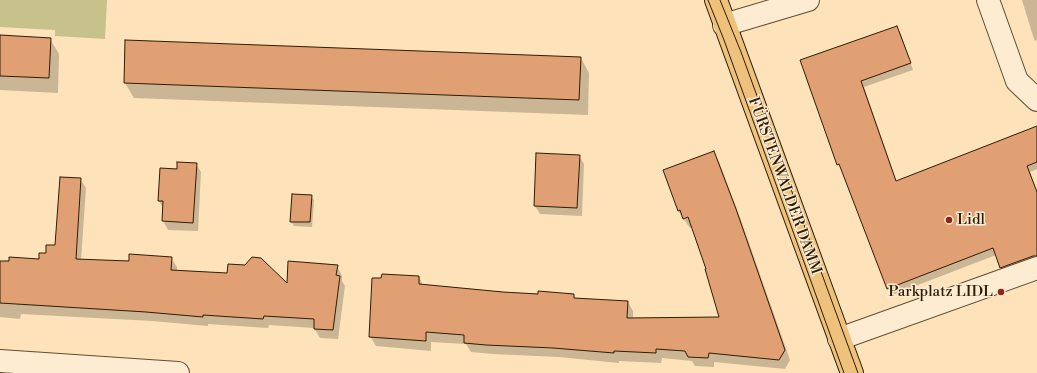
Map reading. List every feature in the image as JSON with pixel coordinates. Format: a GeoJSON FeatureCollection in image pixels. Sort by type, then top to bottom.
{"type":"FeatureCollection","features":[{"type":"Feature","properties":{"kind":"main road","name":"FÜRSTENWALDER DAMM"},"geometry":{"type":"LineString","coordinates":[[716,0],[852,373]]}},
{"type":"Feature","properties":{"kind":"street"},"geometry":{"type":"LineString","coordinates":[[724,25],[808,0]]}},
{"type":"Feature","properties":{"kind":"street"},"geometry":{"type":"LineString","coordinates":[[988,0],[1017,81],[1037,100]]}},
{"type":"Feature","properties":{"kind":"street"},"geometry":{"type":"LineString","coordinates":[[840,339],[1037,268]]}},
{"type":"Feature","properties":{"kind":"street"},"geometry":{"type":"LineString","coordinates":[[0,361],[178,373]]}},
{"type":"Feature","properties":{"kind":"shaded area"},"geometry":{"type":"Polygon","coordinates":[[[0,0],[107,0],[105,39],[55,36],[55,30],[0,27],[0,0]]]}},
{"type":"Feature","properties":{"kind":"building","name":"Lidl"},"geometry":{"type":"Polygon","coordinates":[[[897,26],[911,63],[861,81],[896,181],[1037,126],[1037,162],[1027,166],[1037,192],[1037,256],[1033,256],[1000,268],[993,248],[887,289],[839,164],[837,165],[800,60],[897,26]]]}},
{"type":"Feature","properties":{"kind":"building"},"geometry":{"type":"Polygon","coordinates":[[[0,35],[51,38],[49,78],[0,76],[0,35]]]}},
{"type":"Feature","properties":{"kind":"building"},"geometry":{"type":"Polygon","coordinates":[[[125,40],[581,57],[579,100],[124,83],[125,40]]]}},
{"type":"Feature","properties":{"kind":"building"},"geometry":{"type":"Polygon","coordinates":[[[714,151],[736,209],[785,350],[779,360],[709,353],[708,358],[688,357],[685,351],[656,349],[656,353],[614,351],[614,353],[486,345],[464,343],[464,335],[426,332],[426,341],[369,337],[372,278],[381,278],[382,274],[419,276],[419,284],[503,292],[538,294],[538,291],[574,294],[574,298],[628,301],[627,318],[719,317],[706,269],[688,217],[683,219],[680,210],[678,211],[663,170],[714,151]]]}},
{"type":"Feature","properties":{"kind":"building"},"geometry":{"type":"Polygon","coordinates":[[[536,153],[580,155],[577,208],[534,206],[536,153]]]}},
{"type":"Feature","properties":{"kind":"building"},"geometry":{"type":"Polygon","coordinates":[[[177,162],[197,163],[193,223],[162,221],[163,201],[158,201],[160,168],[177,169],[177,162]]]}},
{"type":"Feature","properties":{"kind":"building"},"geometry":{"type":"Polygon","coordinates":[[[60,177],[81,178],[76,259],[129,261],[129,254],[172,257],[171,270],[227,273],[228,264],[245,265],[252,257],[261,258],[287,283],[288,261],[338,265],[336,275],[340,276],[333,330],[314,329],[314,319],[264,316],[263,319],[203,315],[203,317],[0,303],[0,261],[9,261],[9,257],[39,259],[39,253],[46,253],[46,245],[55,245],[60,177]]]}},
{"type":"Feature","properties":{"kind":"building"},"geometry":{"type":"Polygon","coordinates":[[[292,194],[312,195],[310,222],[290,222],[292,194]]]}},
{"type":"Feature","properties":{"kind":"tram line"},"geometry":{"type":"LineString","coordinates":[[708,0],[724,40],[844,373]]}},
{"type":"Feature","properties":{"kind":"tram line"},"geometry":{"type":"LineString","coordinates":[[720,0],[741,52],[858,373]]}},
{"type":"Feature","properties":{"kind":"place","name":"Lidl"},"geometry":{"type":"Point","coordinates":[949,220]}},
{"type":"Feature","properties":{"kind":"place","name":"Parkplatz LIDL"},"geometry":{"type":"Point","coordinates":[1001,292]}}]}
